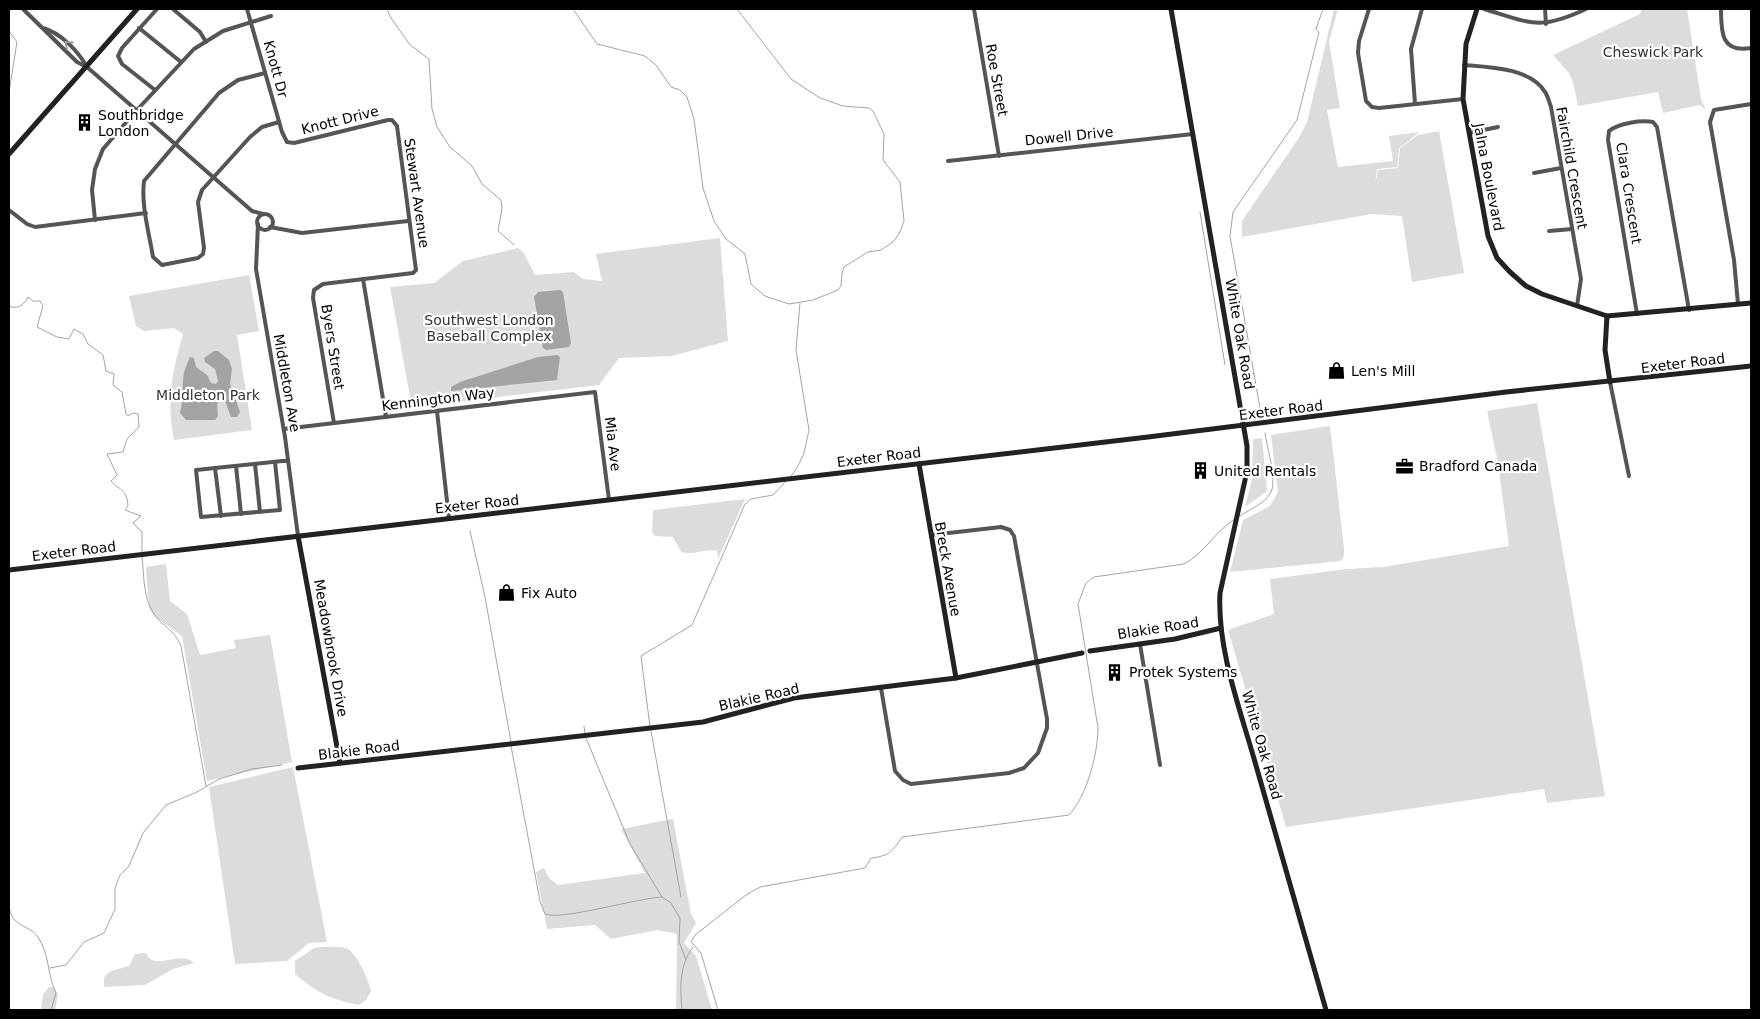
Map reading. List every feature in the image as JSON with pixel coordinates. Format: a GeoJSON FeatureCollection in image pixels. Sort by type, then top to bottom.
{"type":"FeatureCollection","features":[{"type":"Feature","properties":{"kind":"street"},"geometry":{"type":"LineString","coordinates":[[23,9],[54,41],[252,211],[258,223],[268,228],[282,228],[302,233],[408,221]]}},
{"type":"Feature","properties":{"kind":"street"},"geometry":{"type":"LineString","coordinates":[[9,154],[137,9]]}},
{"type":"Feature","properties":{"kind":"street"},"geometry":{"type":"LineString","coordinates":[[155,90],[119,59],[119,52],[157,9]]}},
{"type":"Feature","properties":{"kind":"street"},"geometry":{"type":"LineString","coordinates":[[173,9],[200,32],[206,42]]}},
{"type":"Feature","properties":{"kind":"street","name":"Knott Dr"},"geometry":{"type":"LineString","coordinates":[[248,9],[279,122]]}},
{"type":"Feature","properties":{"kind":"street","name":"Roe Street"},"geometry":{"type":"LineString","coordinates":[[974,9],[999,156]]}},
{"type":"Feature","properties":{"kind":"street","name":"White Oak Road"},"geometry":{"type":"LineString","coordinates":[[1171,9],[1244,425],[1247,471],[1220,593],[1221,628],[1243,719],[1326,1010]]}},
{"type":"Feature","properties":{"kind":"street"},"geometry":{"type":"LineString","coordinates":[[1369,9],[1359,41],[1358,53],[1366,101],[1372,107],[1379,108],[1463,99]]}},
{"type":"Feature","properties":{"kind":"street"},"geometry":{"type":"LineString","coordinates":[[1415,104],[1411,49],[1422,9]]}},
{"type":"Feature","properties":{"kind":"street","name":"Jalna Boulevard"},"geometry":{"type":"LineString","coordinates":[[1477,9],[1466,44],[1463,99],[1488,236],[1498,258],[1526,286],[1542,294],[1606,316],[1638,315],[1751,303]]}},
{"type":"Feature","properties":{"kind":"street"},"geometry":{"type":"LineString","coordinates":[[1484,9],[1529,22],[1546,24],[1586,9]]}},
{"type":"Feature","properties":{"kind":"street"},"geometry":{"type":"LineString","coordinates":[[1545,9],[1546,24]]}},
{"type":"Feature","properties":{"kind":"street"},"geometry":{"type":"LineString","coordinates":[[1721,9],[1726,42],[1730,48],[1738,50],[1751,48]]}},
{"type":"Feature","properties":{"kind":"street"},"geometry":{"type":"LineString","coordinates":[[95,220],[92,190],[95,169],[103,149],[194,49],[222,31],[271,16]]}},
{"type":"Feature","properties":{"kind":"street"},"geometry":{"type":"LineString","coordinates":[[140,28],[181,62]]}},
{"type":"Feature","properties":{"kind":"street","name":"Fairchild Crescent"},"geometry":{"type":"LineString","coordinates":[[1464,65],[1496,68],[1527,76],[1536,81],[1545,92],[1551,107],[1581,280],[1577,306]]}},
{"type":"Feature","properties":{"kind":"street"},"geometry":{"type":"LineString","coordinates":[[265,73],[238,80],[219,94],[144,181],[142,192],[153,257],[157,262],[162,264],[198,258],[203,254],[204,248],[198,202],[202,190],[250,137],[262,127],[279,122]]}},
{"type":"Feature","properties":{"kind":"street"},"geometry":{"type":"LineString","coordinates":[[1738,304],[1734,260],[1710,115],[1714,110],[1751,104]]}},
{"type":"Feature","properties":{"kind":"street","name":"Knott Drive"},"geometry":{"type":"LineString","coordinates":[[279,122],[284,139],[290,144],[392,120]]}},
{"type":"Feature","properties":{"kind":"street","name":"Stewart Avenue"},"geometry":{"type":"LineString","coordinates":[[392,120],[397,126],[408,221],[416,270]]}},
{"type":"Feature","properties":{"kind":"street","name":"Clara Crescent"},"geometry":{"type":"LineString","coordinates":[[1638,315],[1608,140],[1609,131],[1614,128],[1644,122],[1654,122],[1657,127],[1689,310]]}},
{"type":"Feature","properties":{"kind":"street"},"geometry":{"type":"LineString","coordinates":[[1469,133],[1498,127]]}},
{"type":"Feature","properties":{"kind":"street","name":"Dowell Drive"},"geometry":{"type":"LineString","coordinates":[[948,162],[1193,134]]}},
{"type":"Feature","properties":{"kind":"street"},"geometry":{"type":"LineString","coordinates":[[1534,173],[1561,168]]}},
{"type":"Feature","properties":{"kind":"street"},"geometry":{"type":"LineString","coordinates":[[9,210],[28,224],[36,226],[146,213]]}},
{"type":"Feature","properties":{"kind":"street"},"geometry":{"type":"LineString","coordinates":[[252,211],[270,216],[282,228]]}},
{"type":"Feature","properties":{"kind":"street"},"geometry":{"type":"LineString","coordinates":[[258,223],[263,214]]}},
{"type":"Feature","properties":{"kind":"street"},"geometry":{"type":"LineString","coordinates":[[258,235],[268,228],[273,221]]}},
{"type":"Feature","properties":{"kind":"street","name":"Middleton Ave"},"geometry":{"type":"LineString","coordinates":[[258,223],[256,269],[284,429],[298,536]]}},
{"type":"Feature","properties":{"kind":"street"},"geometry":{"type":"LineString","coordinates":[[1549,230],[1572,229]]}},
{"type":"Feature","properties":{"kind":"street","name":"Byers Street"},"geometry":{"type":"LineString","coordinates":[[334,423],[313,298],[314,290],[323,284],[413,273],[416,270]]}},
{"type":"Feature","properties":{"kind":"street"},"geometry":{"type":"LineString","coordinates":[[363,279],[386,417]]}},
{"type":"Feature","properties":{"kind":"street"},"geometry":{"type":"LineString","coordinates":[[1606,316],[1605,350],[1629,476]]}},
{"type":"Feature","properties":{"kind":"street","name":"Exeter Road"},"geometry":{"type":"LineString","coordinates":[[9,570],[919,464],[1506,392],[1751,366]]}},
{"type":"Feature","properties":{"kind":"street","name":"Kennington Way"},"geometry":{"type":"LineString","coordinates":[[284,429],[594,392]]}},
{"type":"Feature","properties":{"kind":"street","name":"Mia Ave"},"geometry":{"type":"LineString","coordinates":[[594,392],[608,500]]}},
{"type":"Feature","properties":{"kind":"street"},"geometry":{"type":"LineString","coordinates":[[437,411],[449,518]]}},
{"type":"Feature","properties":{"kind":"street"},"geometry":{"type":"LineString","coordinates":[[276,462],[280,510],[201,518],[196,470],[255,464],[276,462],[288,461]]}},
{"type":"Feature","properties":{"kind":"street"},"geometry":{"type":"LineString","coordinates":[[255,464],[260,512]]}},
{"type":"Feature","properties":{"kind":"street","name":"Breck Avenue"},"geometry":{"type":"LineString","coordinates":[[919,464],[956,678]]}},
{"type":"Feature","properties":{"kind":"street"},"geometry":{"type":"LineString","coordinates":[[236,466],[240,514]]}},
{"type":"Feature","properties":{"kind":"street"},"geometry":{"type":"LineString","coordinates":[[216,468],[221,516]]}},
{"type":"Feature","properties":{"kind":"street"},"geometry":{"type":"LineString","coordinates":[[881,688],[895,771],[905,782],[920,784],[1009,773],[1024,768],[1031,763],[1038,753],[1047,728],[1015,538],[1012,532],[1001,527],[931,535]]}},
{"type":"Feature","properties":{"kind":"street","name":"Meadowbrook Drive"},"geometry":{"type":"LineString","coordinates":[[298,536],[340,763]]}},
{"type":"Feature","properties":{"kind":"street","name":"Blakie Road"},"geometry":{"type":"LineString","coordinates":[[298,768],[703,722],[794,698],[956,678],[1090,651],[1175,639],[1221,628]]}},
{"type":"Feature","properties":{"kind":"street"},"geometry":{"type":"LineString","coordinates":[[1140,644],[1160,765]]}},
{"type":"Feature","properties":{"kind":"green space"},"geometry":{"type":"Polygon","coordinates":[[[1334,9],[1338,9],[1329,42],[1340,108],[1327,110],[1338,167],[1393,161],[1389,136],[1420,132],[1399,148],[1397,167],[1377,169],[1375,185],[1378,170],[1398,168],[1400,148],[1418,135],[1439,131],[1464,273],[1412,282],[1402,216],[1372,214],[1242,237],[1242,221],[1300,136],[1307,122],[1334,9]]]}},
{"type":"Feature","properties":{"kind":"green space","name":"Cheswick Park"},"geometry":{"type":"Polygon","coordinates":[[[1642,9],[1687,9],[1701,99],[1706,110],[1700,105],[1663,113],[1658,92],[1578,106],[1569,73],[1553,55],[1640,14],[1642,9]]]}},
{"type":"Feature","properties":{"kind":"green space","name":"Southwest London Baseball Complex"},"geometry":{"type":"Polygon","coordinates":[[[720,238],[728,341],[672,356],[619,358],[599,385],[412,407],[390,287],[434,283],[463,261],[518,248],[524,253],[535,275],[574,272],[583,279],[602,281],[596,254],[720,238]]]}},
{"type":"Feature","properties":{"kind":"green space","name":"Middleton Park"},"geometry":{"type":"Polygon","coordinates":[[[249,275],[259,331],[237,335],[252,430],[174,440],[170,411],[171,386],[183,334],[174,328],[144,331],[136,326],[129,296],[249,275]]]}},
{"type":"Feature","properties":{"kind":"green space"},"geometry":{"type":"Polygon","coordinates":[[[1537,403],[1605,796],[1547,803],[1544,789],[1286,827],[1228,630],[1274,614],[1270,579],[1347,569],[1383,567],[1509,546],[1498,463],[1487,411],[1537,403]]]}},
{"type":"Feature","properties":{"kind":"green space"},"geometry":{"type":"Polygon","coordinates":[[[1330,426],[1344,548],[1344,556],[1341,561],[1230,572],[1243,520],[1270,506],[1278,492],[1271,435],[1330,426]]]}},
{"type":"Feature","properties":{"kind":"green space"},"geometry":{"type":"Polygon","coordinates":[[[1262,438],[1267,491],[1245,507],[1252,479],[1253,439],[1262,438]]]}},
{"type":"Feature","properties":{"kind":"green space"},"geometry":{"type":"Polygon","coordinates":[[[745,499],[718,559],[717,551],[681,552],[673,537],[655,536],[652,532],[653,510],[745,499]]]}},
{"type":"Feature","properties":{"kind":"green space"},"geometry":{"type":"Polygon","coordinates":[[[166,564],[170,601],[187,614],[200,655],[236,648],[234,640],[270,635],[292,762],[207,781],[182,636],[154,616],[149,607],[146,567],[166,564]]]}},
{"type":"Feature","properties":{"kind":"green space"},"geometry":{"type":"Polygon","coordinates":[[[293,767],[327,942],[309,943],[287,961],[235,964],[209,787],[293,767]]]}},
{"type":"Feature","properties":{"kind":"green space"},"geometry":{"type":"Polygon","coordinates":[[[673,819],[691,914],[696,923],[684,943],[696,956],[712,1010],[676,1010],[677,934],[657,930],[611,939],[595,925],[547,929],[536,872],[544,868],[549,878],[558,885],[645,873],[621,829],[673,819]]]}},
{"type":"Feature","properties":{"kind":"green space"},"geometry":{"type":"Polygon","coordinates":[[[341,947],[354,954],[365,973],[371,991],[366,1000],[358,1005],[332,998],[317,991],[295,974],[295,961],[314,948],[341,947]]]}},
{"type":"Feature","properties":{"kind":"green space"},"geometry":{"type":"Polygon","coordinates":[[[146,953],[150,959],[155,961],[181,958],[188,959],[194,963],[173,969],[145,985],[104,987],[104,977],[111,971],[129,966],[135,954],[146,953]]]}},
{"type":"Feature","properties":{"kind":"green space"},"geometry":{"type":"Polygon","coordinates":[[[49,987],[54,987],[58,995],[55,1010],[41,1010],[43,995],[49,987]]]}},
{"type":"Feature","properties":{"kind":"shaded area"},"geometry":{"type":"Polygon","coordinates":[[[560,290],[563,292],[571,343],[569,347],[546,350],[543,348],[534,297],[538,292],[560,290]]]}},
{"type":"Feature","properties":{"kind":"shaded area"},"geometry":{"type":"Polygon","coordinates":[[[214,351],[218,351],[229,360],[232,369],[230,384],[240,412],[237,417],[231,417],[225,401],[221,400],[217,404],[218,416],[215,420],[186,420],[180,413],[186,365],[190,357],[194,358],[196,367],[207,375],[211,383],[216,384],[218,381],[215,369],[205,362],[204,358],[214,351]]]}},
{"type":"Feature","properties":{"kind":"shaded area"},"geometry":{"type":"Polygon","coordinates":[[[557,355],[560,357],[557,380],[451,391],[451,387],[460,382],[538,357],[557,355]]]}},
{"type":"Feature","properties":{"kind":"waterway"},"geometry":{"type":"LineString","coordinates":[[387,9],[410,45],[429,59],[432,109],[437,127],[450,147],[472,166],[482,184],[501,200],[502,208],[498,231],[514,245]]}},
{"type":"Feature","properties":{"kind":"waterway"},"geometry":{"type":"LineString","coordinates":[[573,9],[597,44],[645,56],[656,65],[671,87],[680,90],[687,97],[694,119],[703,188],[714,221],[726,239],[745,254],[751,284],[765,296],[789,304],[813,300],[838,290],[841,286],[844,267],[868,252],[881,250],[893,242],[899,234],[904,221],[900,182],[883,160],[884,134],[873,111],[869,108],[843,106],[820,98],[791,79],[737,9]]}},
{"type":"Feature","properties":{"kind":"waterway"},"geometry":{"type":"LineString","coordinates":[[1261,414],[1230,236],[1233,212],[1297,120],[1319,32],[1316,29],[1323,9]]}},
{"type":"Feature","properties":{"kind":"waterway"},"geometry":{"type":"LineString","coordinates":[[9,31],[17,42],[9,92]]}},
{"type":"Feature","properties":{"kind":"waterway"},"geometry":{"type":"LineString","coordinates":[[1200,212],[1225,365]]}},
{"type":"Feature","properties":{"kind":"waterway"},"geometry":{"type":"LineString","coordinates":[[9,306],[20,306],[28,297],[33,301],[40,301],[43,306],[37,327],[57,337],[69,339],[74,329],[83,334],[88,344],[103,355],[106,371],[114,374],[113,385],[122,392],[126,414],[128,416],[133,413],[138,414],[139,427],[127,439],[123,452],[107,454],[117,475],[111,481],[126,496],[128,506],[125,510],[141,516],[133,523],[142,532],[142,553]]}},
{"type":"Feature","properties":{"kind":"waterway"},"geometry":{"type":"LineString","coordinates":[[791,476],[804,453],[809,430],[796,350],[800,303]]}},
{"type":"Feature","properties":{"kind":"waterway"},"geometry":{"type":"LineString","coordinates":[[1247,372],[1254,374]]}},
{"type":"Feature","properties":{"kind":"waterway"},"geometry":{"type":"LineString","coordinates":[[1240,516],[1262,503],[1269,496],[1273,487],[1265,433]]}},
{"type":"Feature","properties":{"kind":"waterway"},"geometry":{"type":"LineString","coordinates":[[650,727],[641,656],[692,625],[745,504],[751,499],[773,495],[786,481]]}},
{"type":"Feature","properties":{"kind":"waterway"},"geometry":{"type":"LineString","coordinates":[[718,1010],[701,953],[691,942],[695,935],[746,895],[760,887],[865,868],[871,858],[890,852],[902,837],[1069,815],[1086,786],[1094,762],[1098,728],[1078,604],[1086,583],[1094,577],[1184,564],[1198,554],[1221,530],[1235,519]]}},
{"type":"Feature","properties":{"kind":"waterway"},"geometry":{"type":"LineString","coordinates":[[470,531],[485,597],[511,742]]}},
{"type":"Feature","properties":{"kind":"waterway"},"geometry":{"type":"LineString","coordinates":[[142,557],[145,586],[150,608],[157,618],[172,632],[181,646],[206,786]]}},
{"type":"Feature","properties":{"kind":"waterway"},"geometry":{"type":"LineString","coordinates":[[584,726],[585,734]]}},
{"type":"Feature","properties":{"kind":"waterway"},"geometry":{"type":"LineString","coordinates":[[651,731],[681,897]]}},
{"type":"Feature","properties":{"kind":"waterway"},"geometry":{"type":"LineString","coordinates":[[586,738],[630,844],[662,897],[671,903],[680,918],[679,942],[686,960]]}},
{"type":"Feature","properties":{"kind":"waterway"},"geometry":{"type":"LineString","coordinates":[[511,746],[540,901],[545,914],[582,912],[662,897]]}},
{"type":"Feature","properties":{"kind":"waterway"},"geometry":{"type":"LineString","coordinates":[[50,968],[66,965],[84,942],[104,933],[115,909],[115,888],[120,875],[129,866],[143,833],[166,805],[197,792],[219,779],[252,769],[282,765]]}},
{"type":"Feature","properties":{"kind":"waterway"},"geometry":{"type":"LineString","coordinates":[[9,907],[14,919],[38,937],[45,951],[56,993],[51,1010]]}},
{"type":"Feature","properties":{"kind":"waterway"},"geometry":{"type":"LineString","coordinates":[[682,1010],[681,977],[685,961],[693,947]]}},
{"type":"Feature","properties":{"kind":"place","name":"Southbridge London"},"geometry":{"type":"Point","coordinates":[84,123]}},
{"type":"Feature","properties":{"kind":"place","name":"Len's Mill"},"geometry":{"type":"Point","coordinates":[1337,371]}},
{"type":"Feature","properties":{"kind":"place","name":"Bradford Canada"},"geometry":{"type":"Point","coordinates":[1405,466]}},
{"type":"Feature","properties":{"kind":"place","name":"United Rentals"},"geometry":{"type":"Point","coordinates":[1200,471]}},
{"type":"Feature","properties":{"kind":"place","name":"Fix Auto"},"geometry":{"type":"Point","coordinates":[507,593]}},
{"type":"Feature","properties":{"kind":"place","name":"Protek Systems"},"geometry":{"type":"Point","coordinates":[1115,672]}}]}
